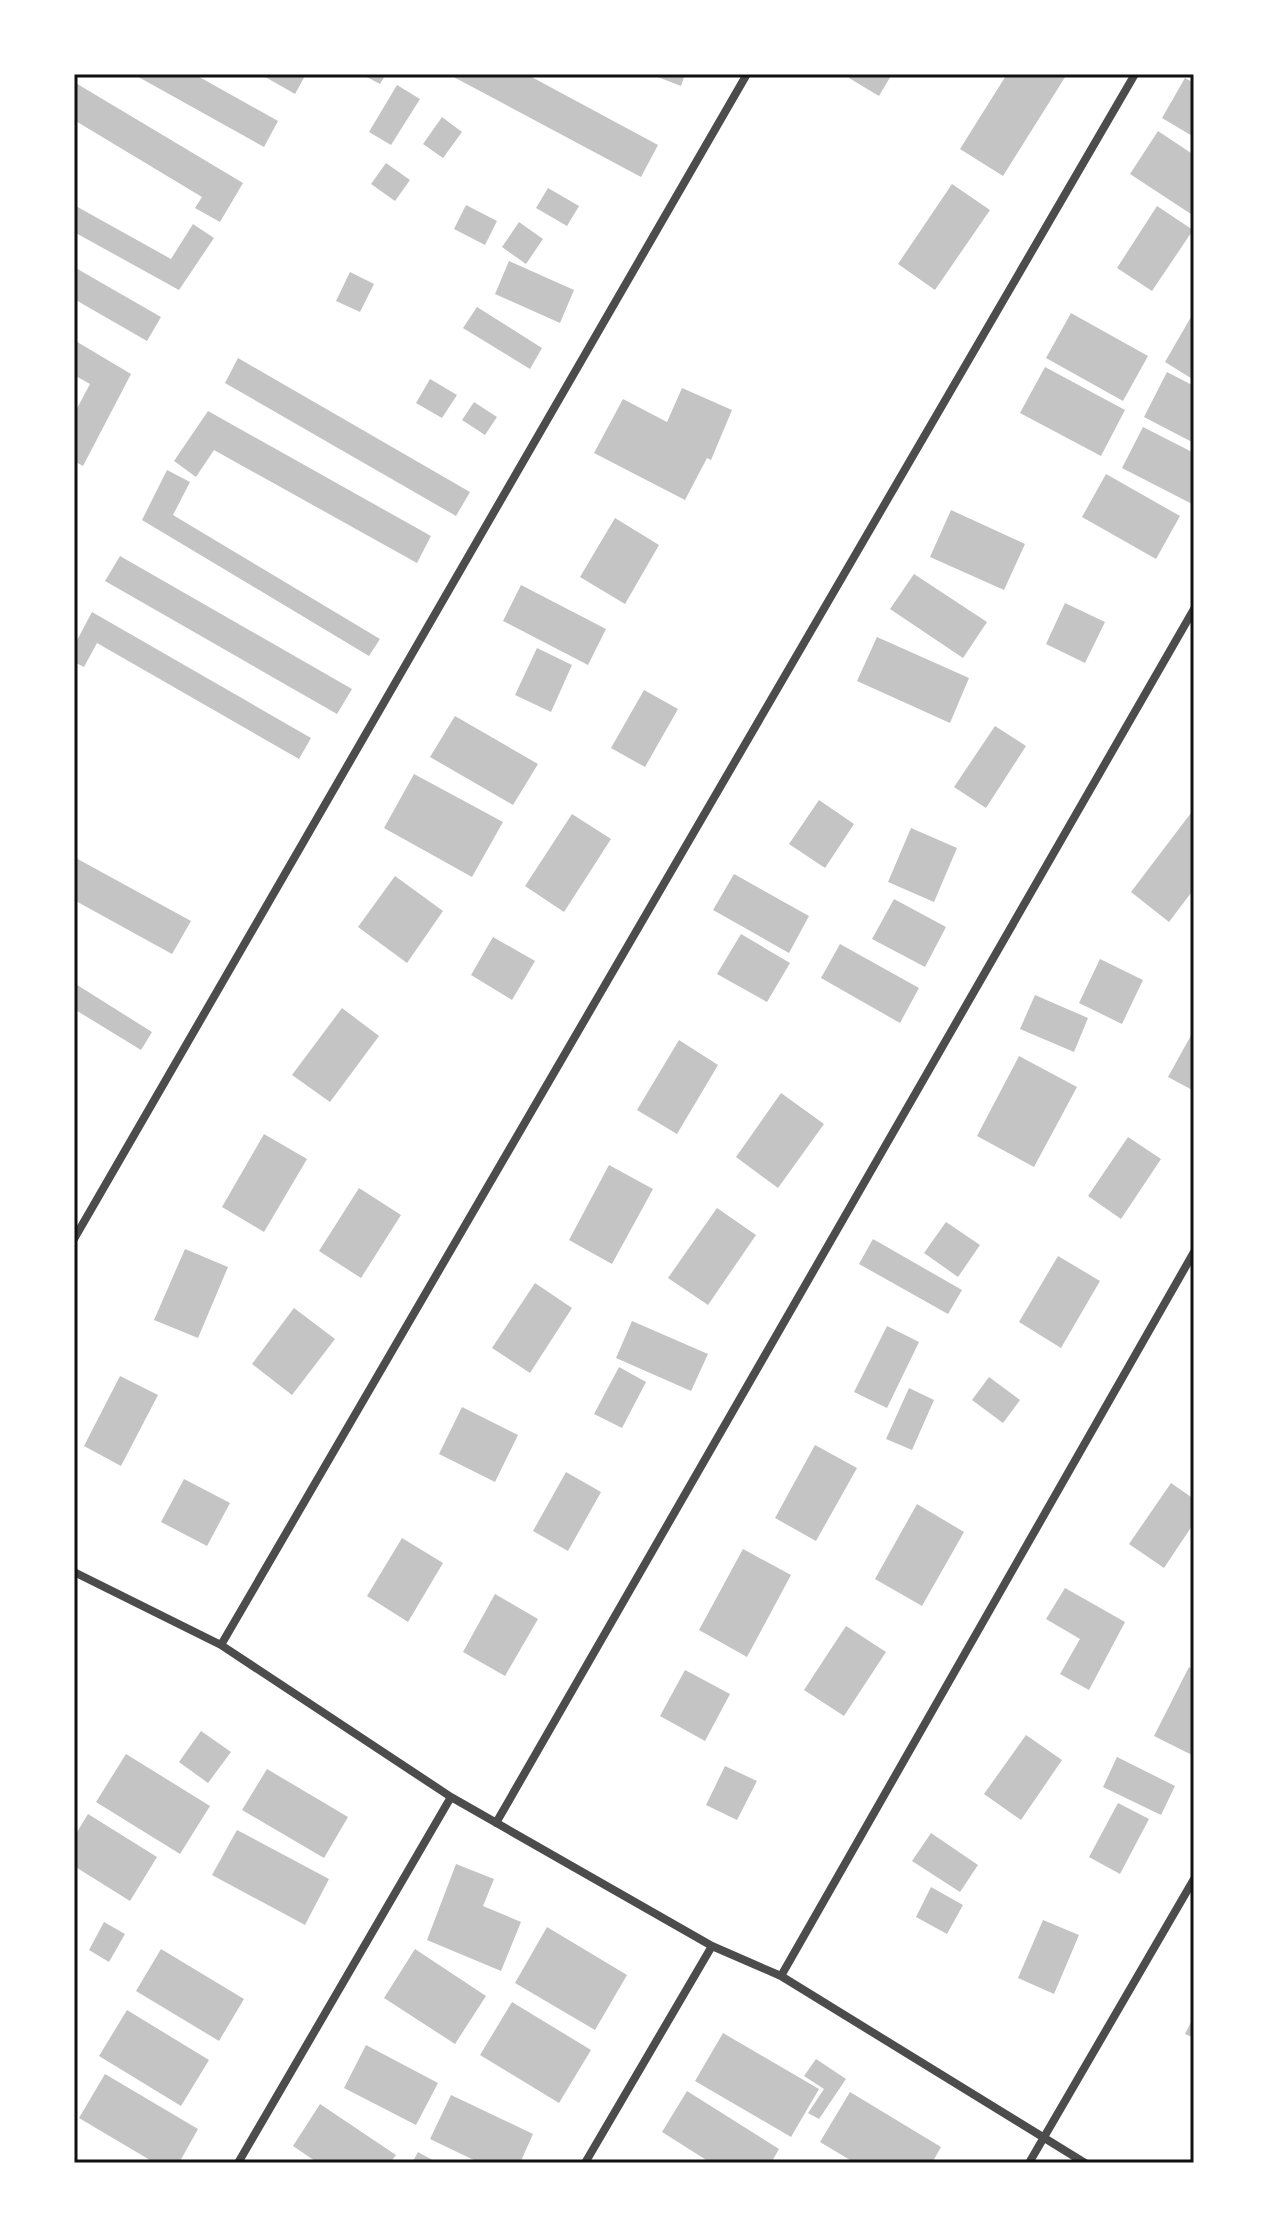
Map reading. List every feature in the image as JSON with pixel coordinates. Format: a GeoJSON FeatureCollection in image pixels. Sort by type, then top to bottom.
{"type":"FeatureCollection","features":[{"type":"Feature","properties":{"kind":"street"},"geometry":{"type":"LineString","coordinates":[[74,1239],[747,74]]}},
{"type":"Feature","properties":{"kind":"street"},"geometry":{"type":"LineString","coordinates":[[221,1645],[1135,74]]}},
{"type":"Feature","properties":{"kind":"street"},"geometry":{"type":"LineString","coordinates":[[496,1823],[1194,609]]}},
{"type":"Feature","properties":{"kind":"street"},"geometry":{"type":"LineString","coordinates":[[781,1976],[1194,1252]]}},
{"type":"Feature","properties":{"kind":"street"},"geometry":{"type":"LineString","coordinates":[[74,1572],[221,1645],[451,1797],[712,1946],[781,1976],[1085,2163]]}},
{"type":"Feature","properties":{"kind":"street"},"geometry":{"type":"LineString","coordinates":[[238,2163],[451,1797]]}},
{"type":"Feature","properties":{"kind":"street"},"geometry":{"type":"LineString","coordinates":[[1029,2163],[1194,1879]]}},
{"type":"Feature","properties":{"kind":"street"},"geometry":{"type":"LineString","coordinates":[[585,2163],[712,1946]]}},
{"type":"Feature","properties":{"kind":"building"},"geometry":{"type":"Polygon","coordinates":[[[133,74],[194,74],[278,121],[264,147],[133,74]]]}},
{"type":"Feature","properties":{"kind":"building"},"geometry":{"type":"Polygon","coordinates":[[[260,74],[306,74],[295,94],[260,74]]]}},
{"type":"Feature","properties":{"kind":"building"},"geometry":{"type":"Polygon","coordinates":[[[361,74],[386,74],[380,84],[361,74]]]}},
{"type":"Feature","properties":{"kind":"building"},"geometry":{"type":"Polygon","coordinates":[[[448,74],[526,74],[658,145],[641,177],[448,74]]]}},
{"type":"Feature","properties":{"kind":"building"},"geometry":{"type":"Polygon","coordinates":[[[650,74],[685,74],[681,86],[650,74]]]}},
{"type":"Feature","properties":{"kind":"building"},"geometry":{"type":"Polygon","coordinates":[[[851,74],[892,74],[879,96],[849,78],[851,74]]]}},
{"type":"Feature","properties":{"kind":"building"},"geometry":{"type":"Polygon","coordinates":[[[1007,74],[1067,74],[1003,176],[960,149],[1007,74]]]}},
{"type":"Feature","properties":{"kind":"building"},"geometry":{"type":"Polygon","coordinates":[[[1185,78],[1194,83],[1194,137],[1162,118],[1185,78]]]}},
{"type":"Feature","properties":{"kind":"building"},"geometry":{"type":"Polygon","coordinates":[[[74,82],[243,183],[220,222],[195,208],[202,197],[74,120],[74,82]]]}},
{"type":"Feature","properties":{"kind":"building"},"geometry":{"type":"Polygon","coordinates":[[[397,85],[420,99],[391,145],[369,132],[397,85]]]}},
{"type":"Feature","properties":{"kind":"building"},"geometry":{"type":"Polygon","coordinates":[[[442,117],[462,132],[443,158],[423,144],[442,117]]]}},
{"type":"Feature","properties":{"kind":"building"},"geometry":{"type":"Polygon","coordinates":[[[1158,131],[1194,155],[1194,216],[1130,174],[1158,131]]]}},
{"type":"Feature","properties":{"kind":"building"},"geometry":{"type":"Polygon","coordinates":[[[386,163],[410,180],[395,201],[371,184],[386,163]]]}},
{"type":"Feature","properties":{"kind":"building"},"geometry":{"type":"Polygon","coordinates":[[[952,184],[990,210],[935,290],[898,264],[952,184]]]}},
{"type":"Feature","properties":{"kind":"building"},"geometry":{"type":"Polygon","coordinates":[[[548,188],[579,206],[567,226],[536,208],[548,188]]]}},
{"type":"Feature","properties":{"kind":"building"},"geometry":{"type":"Polygon","coordinates":[[[74,205],[171,259],[193,224],[214,238],[179,290],[74,232],[74,205]]]}},
{"type":"Feature","properties":{"kind":"building"},"geometry":{"type":"Polygon","coordinates":[[[466,205],[497,221],[485,245],[454,229],[466,205]]]}},
{"type":"Feature","properties":{"kind":"building"},"geometry":{"type":"Polygon","coordinates":[[[1157,206],[1193,230],[1152,291],[1117,268],[1157,206]]]}},
{"type":"Feature","properties":{"kind":"building"},"geometry":{"type":"Polygon","coordinates":[[[519,222],[543,239],[526,264],[502,247],[519,222]]]}},
{"type":"Feature","properties":{"kind":"building"},"geometry":{"type":"Polygon","coordinates":[[[509,261],[574,290],[560,323],[495,294],[509,261]]]}},
{"type":"Feature","properties":{"kind":"building"},"geometry":{"type":"Polygon","coordinates":[[[74,267],[161,317],[147,341],[74,299],[74,267]]]}},
{"type":"Feature","properties":{"kind":"building"},"geometry":{"type":"Polygon","coordinates":[[[350,272],[374,284],[360,312],[336,301],[350,272]]]}},
{"type":"Feature","properties":{"kind":"building"},"geometry":{"type":"Polygon","coordinates":[[[477,307],[542,348],[530,369],[463,328],[477,307]]]}},
{"type":"Feature","properties":{"kind":"building"},"geometry":{"type":"Polygon","coordinates":[[[1071,313],[1148,356],[1123,401],[1046,358],[1071,313]]]}},
{"type":"Feature","properties":{"kind":"building"},"geometry":{"type":"Polygon","coordinates":[[[1191,317],[1194,318],[1194,380],[1165,362],[1191,317]]]}},
{"type":"Feature","properties":{"kind":"building"},"geometry":{"type":"Polygon","coordinates":[[[74,340],[131,374],[83,466],[74,461],[74,414],[90,384],[74,375],[74,340]]]}},
{"type":"Feature","properties":{"kind":"building"},"geometry":{"type":"Polygon","coordinates":[[[238,358],[470,492],[456,516],[225,383],[238,358]]]}},
{"type":"Feature","properties":{"kind":"building"},"geometry":{"type":"Polygon","coordinates":[[[1045,367],[1125,410],[1101,456],[1020,413],[1045,367]]]}},
{"type":"Feature","properties":{"kind":"building"},"geometry":{"type":"Polygon","coordinates":[[[1167,372],[1194,386],[1192,442],[1144,417],[1167,372]]]}},
{"type":"Feature","properties":{"kind":"building"},"geometry":{"type":"Polygon","coordinates":[[[430,379],[457,395],[442,418],[416,403],[430,379]]]}},
{"type":"Feature","properties":{"kind":"building"},"geometry":{"type":"Polygon","coordinates":[[[682,388],[732,410],[711,460],[707,458],[685,500],[594,453],[623,399],[667,422],[682,388]]]}},
{"type":"Feature","properties":{"kind":"building"},"geometry":{"type":"Polygon","coordinates":[[[474,402],[497,417],[485,435],[462,420],[474,402]]]}},
{"type":"Feature","properties":{"kind":"building"},"geometry":{"type":"Polygon","coordinates":[[[208,411],[431,536],[417,563],[214,450],[196,477],[174,461],[208,411]]]}},
{"type":"Feature","properties":{"kind":"building"},"geometry":{"type":"Polygon","coordinates":[[[1143,427],[1194,453],[1194,505],[1122,468],[1143,427]]]}},
{"type":"Feature","properties":{"kind":"building"},"geometry":{"type":"Polygon","coordinates":[[[167,470],[190,482],[173,515],[380,639],[369,656],[142,520],[167,470]]]}},
{"type":"Feature","properties":{"kind":"building"},"geometry":{"type":"Polygon","coordinates":[[[1106,474],[1180,516],[1156,559],[1082,517],[1106,474]]]}},
{"type":"Feature","properties":{"kind":"building"},"geometry":{"type":"Polygon","coordinates":[[[951,510],[1025,544],[1004,590],[930,557],[951,510]]]}},
{"type":"Feature","properties":{"kind":"building"},"geometry":{"type":"Polygon","coordinates":[[[615,518],[659,545],[625,604],[580,577],[615,518]]]}},
{"type":"Feature","properties":{"kind":"building"},"geometry":{"type":"Polygon","coordinates":[[[120,556],[352,689],[337,714],[105,581],[120,556]]]}},
{"type":"Feature","properties":{"kind":"building"},"geometry":{"type":"Polygon","coordinates":[[[914,574],[987,622],[963,658],[890,609],[914,574]]]}},
{"type":"Feature","properties":{"kind":"building"},"geometry":{"type":"Polygon","coordinates":[[[521,585],[606,629],[588,665],[503,621],[521,585]]]}},
{"type":"Feature","properties":{"kind":"building"},"geometry":{"type":"Polygon","coordinates":[[[1065,603],[1105,622],[1085,663],[1046,644],[1065,603]]]}},
{"type":"Feature","properties":{"kind":"building"},"geometry":{"type":"Polygon","coordinates":[[[92,612],[311,738],[299,759],[97,643],[84,667],[74,662],[74,646],[92,612]]]}},
{"type":"Feature","properties":{"kind":"building"},"geometry":{"type":"Polygon","coordinates":[[[877,637],[969,678],[950,723],[857,681],[877,637]]]}},
{"type":"Feature","properties":{"kind":"building"},"geometry":{"type":"Polygon","coordinates":[[[537,648],[572,665],[551,712],[515,695],[537,648]]]}},
{"type":"Feature","properties":{"kind":"building"},"geometry":{"type":"Polygon","coordinates":[[[644,690],[678,709],[645,767],[611,748],[644,690]]]}},
{"type":"Feature","properties":{"kind":"building"},"geometry":{"type":"Polygon","coordinates":[[[455,716],[538,764],[513,805],[430,757],[455,716]]]}},
{"type":"Feature","properties":{"kind":"building"},"geometry":{"type":"Polygon","coordinates":[[[995,726],[1026,746],[986,808],[954,787],[995,726]]]}},
{"type":"Feature","properties":{"kind":"building"},"geometry":{"type":"Polygon","coordinates":[[[414,774],[503,822],[472,877],[384,828],[414,774]]]}},
{"type":"Feature","properties":{"kind":"building"},"geometry":{"type":"Polygon","coordinates":[[[819,800],[854,824],[825,868],[789,844],[819,800]]]}},
{"type":"Feature","properties":{"kind":"building"},"geometry":{"type":"Polygon","coordinates":[[[1194,809],[1194,889],[1169,922],[1131,892],[1194,809]]]}},
{"type":"Feature","properties":{"kind":"building"},"geometry":{"type":"Polygon","coordinates":[[[572,814],[611,839],[564,912],[525,886],[572,814]]]}},
{"type":"Feature","properties":{"kind":"building"},"geometry":{"type":"Polygon","coordinates":[[[911,828],[957,848],[934,902],[888,882],[911,828]]]}},
{"type":"Feature","properties":{"kind":"building"},"geometry":{"type":"Polygon","coordinates":[[[74,857],[191,921],[172,954],[74,900],[74,857]]]}},
{"type":"Feature","properties":{"kind":"building"},"geometry":{"type":"Polygon","coordinates":[[[734,874],[809,916],[789,953],[713,910],[734,874]]]}},
{"type":"Feature","properties":{"kind":"building"},"geometry":{"type":"Polygon","coordinates":[[[395,876],[443,911],[407,963],[358,927],[395,876]]]}},
{"type":"Feature","properties":{"kind":"building"},"geometry":{"type":"Polygon","coordinates":[[[894,899],[946,927],[925,967],[872,939],[894,899]]]}},
{"type":"Feature","properties":{"kind":"building"},"geometry":{"type":"Polygon","coordinates":[[[741,934],[790,963],[767,1002],[717,974],[741,934]]]}},
{"type":"Feature","properties":{"kind":"building"},"geometry":{"type":"Polygon","coordinates":[[[493,937],[535,961],[512,1000],[471,975],[493,937]]]}},
{"type":"Feature","properties":{"kind":"building"},"geometry":{"type":"Polygon","coordinates":[[[840,944],[919,988],[900,1023],[821,978],[840,944]]]}},
{"type":"Feature","properties":{"kind":"building"},"geometry":{"type":"Polygon","coordinates":[[[1100,959],[1143,980],[1122,1024],[1079,1003],[1100,959]]]}},
{"type":"Feature","properties":{"kind":"building"},"geometry":{"type":"Polygon","coordinates":[[[74,983],[152,1032],[141,1050],[74,1009],[74,983]]]}},
{"type":"Feature","properties":{"kind":"building"},"geometry":{"type":"Polygon","coordinates":[[[1035,995],[1088,1018],[1074,1052],[1020,1029],[1035,995]]]}},
{"type":"Feature","properties":{"kind":"building"},"geometry":{"type":"Polygon","coordinates":[[[342,1008],[379,1036],[330,1102],[292,1075],[342,1008]]]}},
{"type":"Feature","properties":{"kind":"building"},"geometry":{"type":"Polygon","coordinates":[[[1194,1030],[1194,1091],[1168,1077],[1194,1030]]]}},
{"type":"Feature","properties":{"kind":"building"},"geometry":{"type":"Polygon","coordinates":[[[679,1040],[718,1065],[677,1134],[637,1110],[679,1040]]]}},
{"type":"Feature","properties":{"kind":"building"},"geometry":{"type":"Polygon","coordinates":[[[1019,1056],[1077,1087],[1034,1167],[977,1136],[1019,1056]]]}},
{"type":"Feature","properties":{"kind":"building"},"geometry":{"type":"Polygon","coordinates":[[[781,1093],[824,1124],[778,1188],[736,1157],[781,1093]]]}},
{"type":"Feature","properties":{"kind":"building"},"geometry":{"type":"Polygon","coordinates":[[[264,1134],[307,1159],[264,1232],[222,1207],[264,1134]]]}},
{"type":"Feature","properties":{"kind":"building"},"geometry":{"type":"Polygon","coordinates":[[[1128,1137],[1161,1159],[1121,1219],[1088,1196],[1128,1137]]]}},
{"type":"Feature","properties":{"kind":"building"},"geometry":{"type":"Polygon","coordinates":[[[609,1165],[653,1189],[612,1264],[569,1240],[609,1165]]]}},
{"type":"Feature","properties":{"kind":"building"},"geometry":{"type":"Polygon","coordinates":[[[359,1188],[401,1215],[361,1278],[319,1251],[359,1188]]]}},
{"type":"Feature","properties":{"kind":"building"},"geometry":{"type":"Polygon","coordinates":[[[717,1208],[756,1235],[708,1305],[668,1278],[717,1208]]]}},
{"type":"Feature","properties":{"kind":"building"},"geometry":{"type":"Polygon","coordinates":[[[946,1222],[980,1245],[958,1277],[924,1253],[946,1222]]]}},
{"type":"Feature","properties":{"kind":"building"},"geometry":{"type":"Polygon","coordinates":[[[873,1239],[962,1290],[948,1314],[859,1264],[873,1239]]]}},
{"type":"Feature","properties":{"kind":"building"},"geometry":{"type":"Polygon","coordinates":[[[185,1249],[228,1267],[198,1338],[154,1320],[185,1249]]]}},
{"type":"Feature","properties":{"kind":"building"},"geometry":{"type":"Polygon","coordinates":[[[1058,1256],[1100,1281],[1061,1348],[1019,1322],[1058,1256]]]}},
{"type":"Feature","properties":{"kind":"building"},"geometry":{"type":"Polygon","coordinates":[[[535,1283],[572,1308],[530,1373],[492,1348],[535,1283]]]}},
{"type":"Feature","properties":{"kind":"building"},"geometry":{"type":"Polygon","coordinates":[[[294,1308],[335,1339],[292,1395],[252,1364],[294,1308]]]}},
{"type":"Feature","properties":{"kind":"building"},"geometry":{"type":"Polygon","coordinates":[[[632,1321],[708,1354],[691,1391],[616,1358],[632,1321]]]}},
{"type":"Feature","properties":{"kind":"building"},"geometry":{"type":"Polygon","coordinates":[[[887,1326],[919,1342],[887,1408],[854,1392],[887,1326]]]}},
{"type":"Feature","properties":{"kind":"building"},"geometry":{"type":"Polygon","coordinates":[[[619,1367],[646,1382],[622,1428],[594,1414],[619,1367]]]}},
{"type":"Feature","properties":{"kind":"building"},"geometry":{"type":"Polygon","coordinates":[[[120,1376],[158,1395],[121,1466],[84,1446],[120,1376]]]}},
{"type":"Feature","properties":{"kind":"building"},"geometry":{"type":"Polygon","coordinates":[[[989,1377],[1020,1400],[1003,1423],[972,1400],[989,1377]]]}},
{"type":"Feature","properties":{"kind":"building"},"geometry":{"type":"Polygon","coordinates":[[[909,1388],[934,1400],[912,1450],[886,1439],[909,1388]]]}},
{"type":"Feature","properties":{"kind":"building"},"geometry":{"type":"Polygon","coordinates":[[[462,1407],[518,1435],[495,1482],[439,1454],[462,1407]]]}},
{"type":"Feature","properties":{"kind":"building"},"geometry":{"type":"Polygon","coordinates":[[[815,1445],[857,1468],[816,1541],[775,1518],[815,1445]]]}},
{"type":"Feature","properties":{"kind":"building"},"geometry":{"type":"Polygon","coordinates":[[[566,1472],[601,1492],[568,1551],[533,1531],[566,1472]]]}},
{"type":"Feature","properties":{"kind":"building"},"geometry":{"type":"Polygon","coordinates":[[[184,1479],[230,1503],[207,1546],[161,1522],[184,1479]]]}},
{"type":"Feature","properties":{"kind":"building"},"geometry":{"type":"Polygon","coordinates":[[[1171,1483],[1194,1499],[1194,1523],[1164,1568],[1129,1544],[1171,1483]]]}},
{"type":"Feature","properties":{"kind":"building"},"geometry":{"type":"Polygon","coordinates":[[[917,1504],[964,1532],[922,1606],[875,1579],[917,1504]]]}},
{"type":"Feature","properties":{"kind":"building"},"geometry":{"type":"Polygon","coordinates":[[[402,1538],[443,1563],[408,1622],[367,1596],[402,1538]]]}},
{"type":"Feature","properties":{"kind":"building"},"geometry":{"type":"Polygon","coordinates":[[[743,1549],[791,1575],[747,1657],[699,1630],[743,1549]]]}},
{"type":"Feature","properties":{"kind":"building"},"geometry":{"type":"Polygon","coordinates":[[[1065,1588],[1125,1622],[1089,1690],[1060,1674],[1080,1639],[1046,1619],[1065,1588]]]}},
{"type":"Feature","properties":{"kind":"building"},"geometry":{"type":"Polygon","coordinates":[[[495,1594],[538,1619],[505,1676],[463,1652],[495,1594]]]}},
{"type":"Feature","properties":{"kind":"building"},"geometry":{"type":"Polygon","coordinates":[[[846,1626],[886,1652],[844,1716],[804,1690],[846,1626]]]}},
{"type":"Feature","properties":{"kind":"building"},"geometry":{"type":"Polygon","coordinates":[[[1189,1667],[1194,1670],[1194,1756],[1154,1736],[1189,1667]]]}},
{"type":"Feature","properties":{"kind":"building"},"geometry":{"type":"Polygon","coordinates":[[[685,1670],[730,1694],[705,1741],[660,1716],[685,1670]]]}},
{"type":"Feature","properties":{"kind":"building"},"geometry":{"type":"Polygon","coordinates":[[[201,1731],[231,1752],[208,1783],[179,1762],[201,1731]]]}},
{"type":"Feature","properties":{"kind":"building"},"geometry":{"type":"Polygon","coordinates":[[[1026,1735],[1062,1760],[1021,1820],[984,1794],[1026,1735]]]}},
{"type":"Feature","properties":{"kind":"building"},"geometry":{"type":"Polygon","coordinates":[[[126,1754],[210,1806],[180,1854],[96,1802],[126,1754]]]}},
{"type":"Feature","properties":{"kind":"building"},"geometry":{"type":"Polygon","coordinates":[[[1117,1757],[1175,1786],[1161,1815],[1103,1787],[1117,1757]]]}},
{"type":"Feature","properties":{"kind":"building"},"geometry":{"type":"Polygon","coordinates":[[[725,1766],[757,1781],[737,1820],[706,1805],[725,1766]]]}},
{"type":"Feature","properties":{"kind":"building"},"geometry":{"type":"Polygon","coordinates":[[[267,1769],[348,1817],[324,1858],[242,1810],[267,1769]]]}},
{"type":"Feature","properties":{"kind":"building"},"geometry":{"type":"Polygon","coordinates":[[[1118,1803],[1149,1819],[1120,1874],[1089,1857],[1118,1803]]]}},
{"type":"Feature","properties":{"kind":"building"},"geometry":{"type":"Polygon","coordinates":[[[88,1814],[157,1857],[130,1901],[74,1866],[74,1837],[88,1814]]]}},
{"type":"Feature","properties":{"kind":"building"},"geometry":{"type":"Polygon","coordinates":[[[237,1830],[329,1879],[305,1925],[212,1875],[237,1830]]]}},
{"type":"Feature","properties":{"kind":"building"},"geometry":{"type":"Polygon","coordinates":[[[931,1833],[978,1865],[960,1892],[912,1861],[931,1833]]]}},
{"type":"Feature","properties":{"kind":"building"},"geometry":{"type":"Polygon","coordinates":[[[456,1864],[494,1879],[483,1906],[521,1922],[501,1971],[427,1940],[456,1864]]]}},
{"type":"Feature","properties":{"kind":"building"},"geometry":{"type":"Polygon","coordinates":[[[931,1887],[963,1905],[947,1934],[916,1917],[931,1887]]]}},
{"type":"Feature","properties":{"kind":"building"},"geometry":{"type":"Polygon","coordinates":[[[1043,1920],[1079,1935],[1054,1994],[1018,1978],[1043,1920]]]}},
{"type":"Feature","properties":{"kind":"building"},"geometry":{"type":"Polygon","coordinates":[[[104,1922],[125,1934],[109,1962],[89,1950],[104,1922]]]}},
{"type":"Feature","properties":{"kind":"building"},"geometry":{"type":"Polygon","coordinates":[[[547,1927],[627,1975],[595,2030],[515,1983],[547,1927]]]}},
{"type":"Feature","properties":{"kind":"building"},"geometry":{"type":"Polygon","coordinates":[[[161,1949],[244,1999],[219,2041],[136,1991],[161,1949]]]}},
{"type":"Feature","properties":{"kind":"building"},"geometry":{"type":"Polygon","coordinates":[[[415,1949],[486,1996],[455,2044],[384,1998],[415,1949]]]}},
{"type":"Feature","properties":{"kind":"building"},"geometry":{"type":"Polygon","coordinates":[[[512,2002],[591,2050],[559,2103],[480,2055],[512,2002]]]}},
{"type":"Feature","properties":{"kind":"building"},"geometry":{"type":"Polygon","coordinates":[[[127,2010],[209,2060],[181,2106],[99,2056],[127,2010]]]}},
{"type":"Feature","properties":{"kind":"building"},"geometry":{"type":"Polygon","coordinates":[[[1194,2016],[1194,2038],[1185,2034],[1194,2016]]]}},
{"type":"Feature","properties":{"kind":"building"},"geometry":{"type":"Polygon","coordinates":[[[723,2033],[819,2089],[791,2137],[695,2081],[723,2033]]]}},
{"type":"Feature","properties":{"kind":"building"},"geometry":{"type":"Polygon","coordinates":[[[366,2045],[438,2083],[416,2125],[344,2088],[366,2045]]]}},
{"type":"Feature","properties":{"kind":"building"},"geometry":{"type":"Polygon","coordinates":[[[816,2059],[846,2079],[819,2119],[808,2113],[824,2089],[804,2076],[816,2059]]]}},
{"type":"Feature","properties":{"kind":"building"},"geometry":{"type":"Polygon","coordinates":[[[105,2074],[198,2129],[179,2163],[155,2163],[79,2118],[105,2074]]]}},
{"type":"Feature","properties":{"kind":"building"},"geometry":{"type":"Polygon","coordinates":[[[687,2091],[779,2149],[771,2163],[711,2163],[662,2132],[687,2091]]]}},
{"type":"Feature","properties":{"kind":"building"},"geometry":{"type":"Polygon","coordinates":[[[850,2092],[941,2147],[932,2163],[855,2163],[820,2142],[850,2092]]]}},
{"type":"Feature","properties":{"kind":"building"},"geometry":{"type":"Polygon","coordinates":[[[451,2095],[533,2134],[520,2163],[480,2163],[430,2139],[451,2095]]]}},
{"type":"Feature","properties":{"kind":"building"},"geometry":{"type":"Polygon","coordinates":[[[320,2104],[396,2155],[390,2163],[318,2163],[293,2146],[320,2104]]]}},
{"type":"Feature","properties":{"kind":"building"},"geometry":{"type":"Polygon","coordinates":[[[418,2152],[438,2163],[412,2163],[418,2152]]]}}]}
